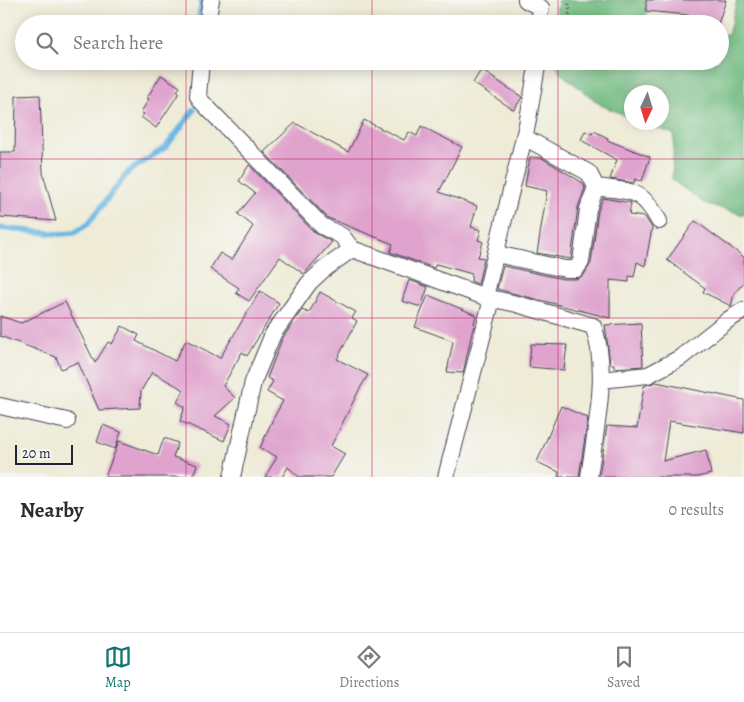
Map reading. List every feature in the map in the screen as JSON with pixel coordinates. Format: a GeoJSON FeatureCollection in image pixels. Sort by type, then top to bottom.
{"type":"FeatureCollection","features":[{"type":"Feature","properties":{"kind":"street"},"geometry":{"type":"LineString","coordinates":[[208,15],[211,0]]}},
{"type":"Feature","properties":{"kind":"street"},"geometry":{"type":"LineString","coordinates":[[526,0],[541,8],[540,15]]}},
{"type":"Feature","properties":{"kind":"street"},"geometry":{"type":"LineString","coordinates":[[200,70],[198,96],[202,102],[318,222],[327,229],[342,236],[352,249],[489,298],[593,326],[597,337],[601,380],[589,477]]}},
{"type":"Feature","properties":{"kind":"street"},"geometry":{"type":"LineString","coordinates":[[446,477],[489,298],[496,254],[524,137],[536,70]]}},
{"type":"Feature","properties":{"kind":"street"},"geometry":{"type":"LineString","coordinates":[[496,254],[565,269],[576,268],[581,262],[588,209],[596,187],[589,173],[524,137]]}},
{"type":"Feature","properties":{"kind":"street"},"geometry":{"type":"LineString","coordinates":[[596,187],[638,193],[652,206],[659,220]]}},
{"type":"Feature","properties":{"kind":"street"},"geometry":{"type":"LineString","coordinates":[[232,477],[254,382],[273,334],[310,283],[323,270],[352,249]]}},
{"type":"Feature","properties":{"kind":"street"},"geometry":{"type":"LineString","coordinates":[[601,380],[648,374],[680,358],[728,320],[744,310]]}},
{"type":"Feature","properties":{"kind":"street"},"geometry":{"type":"LineString","coordinates":[[0,406],[67,421]]}},
{"type":"Feature","properties":{"kind":"path"},"geometry":{"type":"LineString","coordinates":[[568,0],[569,15]]}},
{"type":"Feature","properties":{"kind":"green space"},"geometry":{"type":"Polygon","coordinates":[[[558,0],[650,0],[646,15],[556,15],[558,0]]]}},
{"type":"Feature","properties":{"kind":"green space"},"geometry":{"type":"Polygon","coordinates":[[[737,0],[744,0],[744,215],[704,203],[672,180],[674,134],[663,130],[669,130],[669,85],[624,85],[624,115],[601,105],[558,70],[729,70],[729,31],[737,0]]]}},
{"type":"Feature","properties":{"kind":"building"},"geometry":{"type":"Polygon","coordinates":[[[646,0],[726,0],[721,15],[688,15],[646,11],[646,0]]]}},
{"type":"Feature","properties":{"kind":"building"},"geometry":{"type":"Polygon","coordinates":[[[481,70],[522,97],[514,110],[473,83],[481,70]]]}},
{"type":"Feature","properties":{"kind":"building"},"geometry":{"type":"Polygon","coordinates":[[[161,75],[180,87],[177,91],[179,93],[156,128],[141,117],[144,114],[141,112],[161,75]]]}},
{"type":"Feature","properties":{"kind":"building"},"geometry":{"type":"Polygon","coordinates":[[[40,95],[43,173],[56,221],[0,217],[0,152],[15,152],[16,96],[40,95]]]}},
{"type":"Feature","properties":{"kind":"building"},"geometry":{"type":"Polygon","coordinates":[[[364,120],[404,140],[409,132],[417,136],[421,126],[462,147],[439,192],[477,206],[471,227],[481,230],[478,240],[483,242],[478,257],[484,258],[478,284],[471,281],[472,274],[436,264],[434,268],[390,252],[393,244],[328,218],[264,152],[295,123],[348,152],[364,120]]]}},
{"type":"Feature","properties":{"kind":"building"},"geometry":{"type":"Polygon","coordinates":[[[585,131],[592,134],[594,131],[608,138],[607,140],[650,157],[642,181],[635,179],[634,183],[610,179],[617,160],[581,140],[585,131]]]}},
{"type":"Feature","properties":{"kind":"building"},"geometry":{"type":"Polygon","coordinates":[[[530,157],[542,158],[583,183],[585,188],[578,207],[571,259],[537,253],[547,191],[525,186],[530,157]]]}},
{"type":"Feature","properties":{"kind":"building"},"geometry":{"type":"Polygon","coordinates":[[[249,165],[315,233],[332,242],[304,274],[280,257],[249,301],[236,293],[239,288],[210,269],[220,253],[232,260],[253,226],[238,214],[255,193],[239,181],[249,165]]]}},
{"type":"Feature","properties":{"kind":"building"},"geometry":{"type":"Polygon","coordinates":[[[603,198],[631,203],[629,215],[645,217],[652,228],[645,266],[637,262],[634,277],[629,276],[629,282],[610,280],[610,318],[497,289],[503,266],[563,279],[576,279],[584,275],[591,263],[598,211],[603,198]]]}},
{"type":"Feature","properties":{"kind":"building"},"geometry":{"type":"Polygon","coordinates":[[[695,221],[744,257],[744,282],[734,294],[731,306],[703,292],[705,288],[667,260],[695,221]]]}},
{"type":"Feature","properties":{"kind":"building"},"geometry":{"type":"Polygon","coordinates":[[[409,280],[428,287],[421,307],[402,301],[409,280]]]}},
{"type":"Feature","properties":{"kind":"building"},"geometry":{"type":"Polygon","coordinates":[[[260,291],[279,303],[247,356],[242,352],[223,386],[235,398],[215,416],[231,424],[224,441],[180,421],[185,407],[177,402],[184,390],[152,372],[141,391],[140,408],[99,410],[78,362],[61,369],[56,357],[0,336],[0,316],[21,323],[65,302],[95,363],[108,342],[112,344],[122,326],[139,335],[136,341],[175,361],[186,340],[220,358],[260,291]]]}},
{"type":"Feature","properties":{"kind":"building"},"geometry":{"type":"Polygon","coordinates":[[[320,292],[356,312],[352,318],[357,321],[337,359],[368,375],[331,446],[345,454],[331,477],[299,477],[288,467],[282,477],[265,477],[277,457],[260,448],[283,401],[267,392],[273,381],[267,378],[282,339],[302,310],[309,313],[320,292]]]}},
{"type":"Feature","properties":{"kind":"building"},"geometry":{"type":"Polygon","coordinates":[[[428,295],[476,315],[463,373],[447,372],[453,341],[415,327],[428,295]]]}},
{"type":"Feature","properties":{"kind":"building"},"geometry":{"type":"Polygon","coordinates":[[[641,323],[643,366],[614,368],[614,364],[610,364],[605,325],[641,323]]]}},
{"type":"Feature","properties":{"kind":"building"},"geometry":{"type":"Polygon","coordinates":[[[531,344],[567,345],[564,370],[529,367],[531,344]]]}},
{"type":"Feature","properties":{"kind":"building"},"geometry":{"type":"Polygon","coordinates":[[[656,382],[744,400],[744,433],[669,421],[663,461],[706,450],[711,474],[697,477],[599,477],[607,426],[637,428],[644,386],[656,382]]]}},
{"type":"Feature","properties":{"kind":"building"},"geometry":{"type":"Polygon","coordinates":[[[561,406],[588,418],[579,477],[558,477],[559,472],[537,462],[561,406]]]}},
{"type":"Feature","properties":{"kind":"building"},"geometry":{"type":"Polygon","coordinates":[[[103,425],[121,432],[115,449],[97,442],[103,425]]]}},
{"type":"Feature","properties":{"kind":"building"},"geometry":{"type":"Polygon","coordinates":[[[164,438],[178,443],[173,457],[197,465],[192,477],[105,477],[119,441],[158,455],[164,438]]]}},
{"type":"Feature","properties":{"kind":"waterway"},"geometry":{"type":"LineString","coordinates":[[200,15],[202,0]]}},
{"type":"Feature","properties":{"kind":"waterway"},"geometry":{"type":"LineString","coordinates":[[0,228],[59,234],[74,233],[88,224],[128,172],[166,147],[194,110]]}}]}
